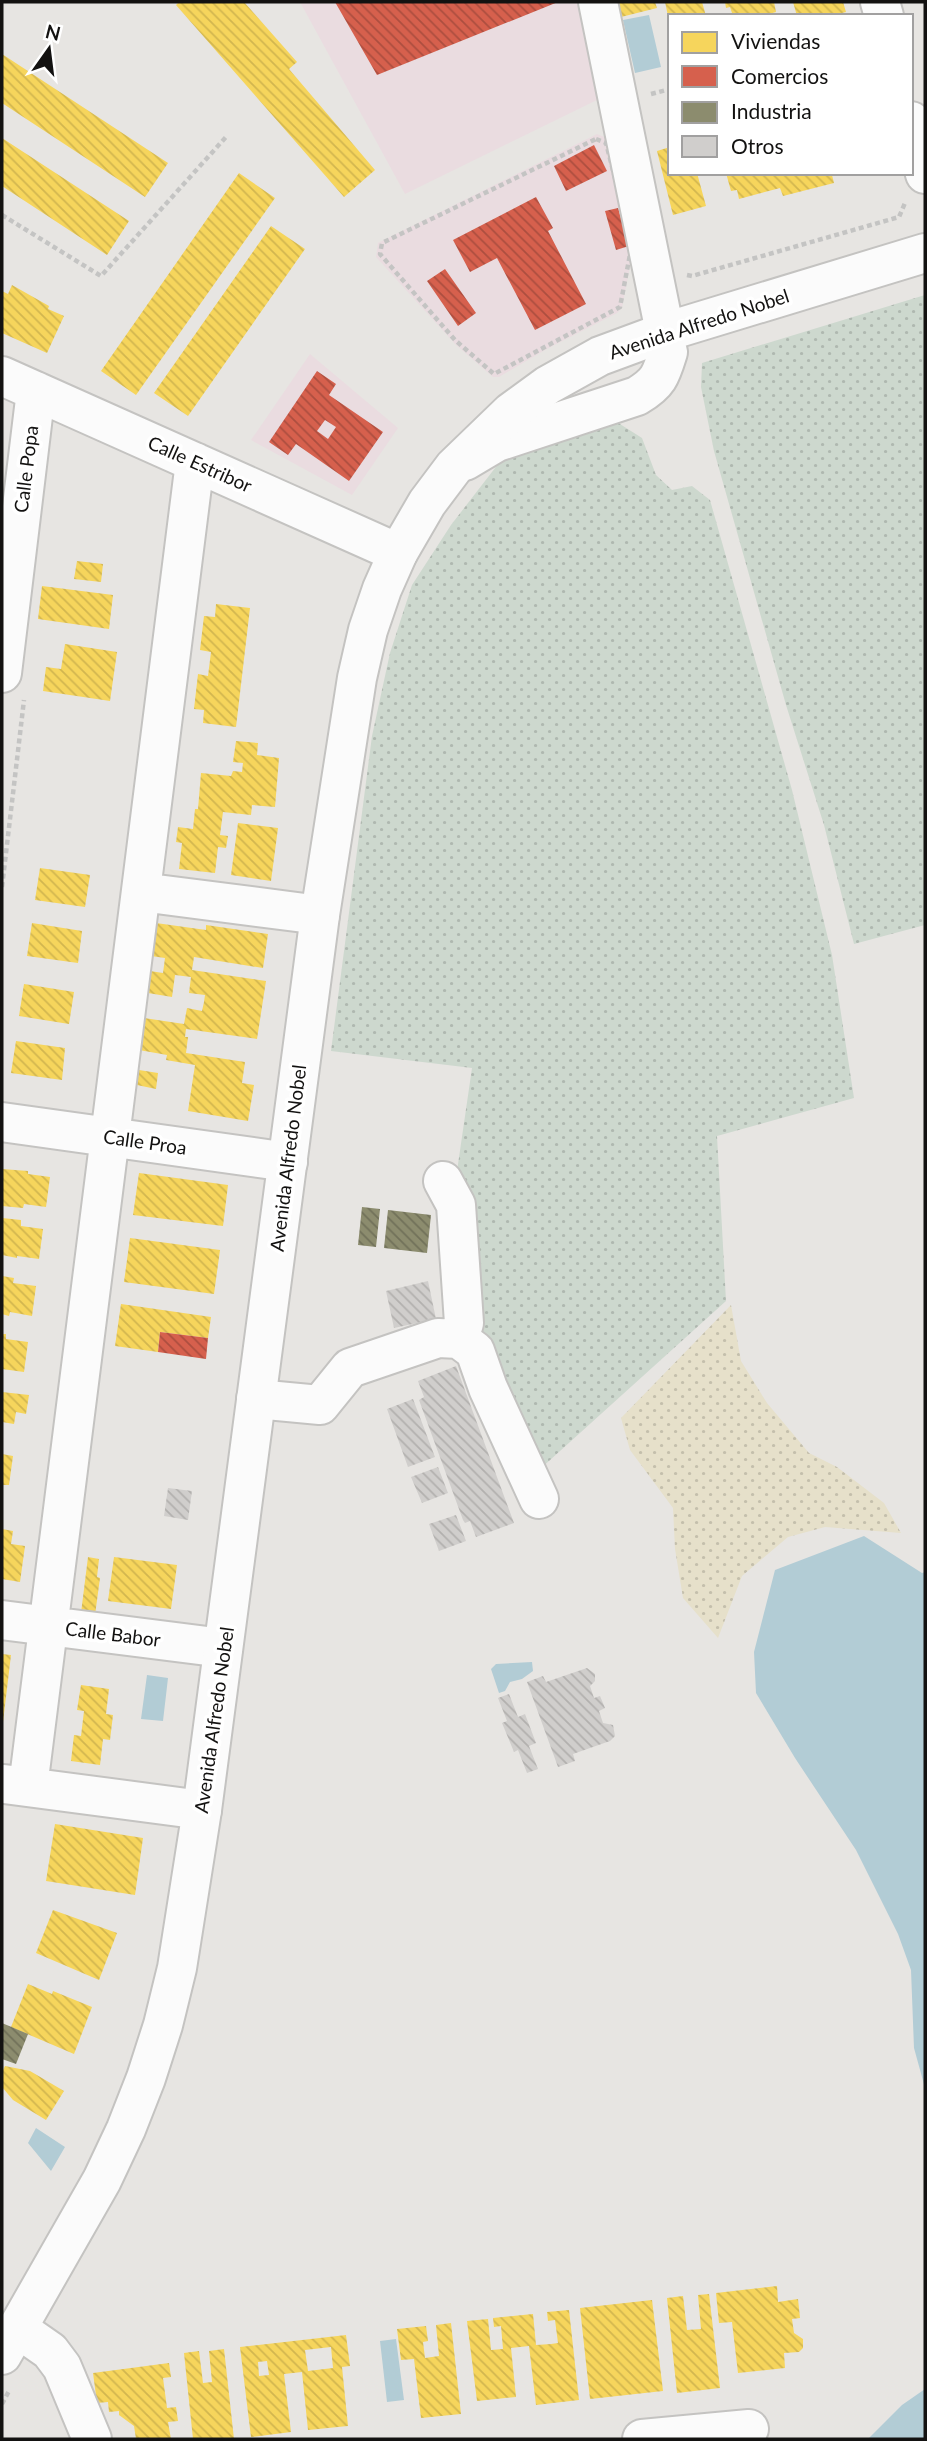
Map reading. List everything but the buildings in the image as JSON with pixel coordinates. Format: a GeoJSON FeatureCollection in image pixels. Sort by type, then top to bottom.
{"type":"FeatureCollection","features":[{"type":"Feature","properties":{"kind":"main road"},"geometry":{"type":"LineString","coordinates":[[454,467],[497,442],[638,396],[652,387],[661,375],[666,342],[598,2]]}},
{"type":"Feature","properties":{"kind":"main road"},"geometry":{"type":"LineString","coordinates":[[913,147],[916,185]]}},
{"type":"Feature","properties":{"kind":"main road","name":"Avenida Alfredo Nobel"},"geometry":{"type":"LineString","coordinates":[[9,2342],[102,2180],[126,2129],[163,2025],[177,1968],[202,1810],[320,915],[357,678],[368,630],[382,589],[398,553],[427,503],[454,467],[511,412],[548,384],[600,356],[666,342],[925,253]]}},
{"type":"Feature","properties":{"kind":"main road","name":"Calle Estribor"},"geometry":{"type":"LineString","coordinates":[[2,376],[398,553]]}},
{"type":"Feature","properties":{"kind":"main road","name":"Calle Popa"},"geometry":{"type":"LineString","coordinates":[[2,673],[36,391]]}},
{"type":"Feature","properties":{"kind":"main road"},"geometry":{"type":"LineString","coordinates":[[195,463],[48,1626],[15,1785],[202,1810]]}},
{"type":"Feature","properties":{"kind":"main road"},"geometry":{"type":"LineString","coordinates":[[141,892],[320,915]]}},
{"type":"Feature","properties":{"kind":"main road","name":"Calle Proa"},"geometry":{"type":"LineString","coordinates":[[2,1122],[288,1161]]}},
{"type":"Feature","properties":{"kind":"main road"},"geometry":{"type":"LineString","coordinates":[[443,1181],[456,1205],[464,1323],[459,1339]]}},
{"type":"Feature","properties":{"kind":"main road"},"geometry":{"type":"LineString","coordinates":[[256,1399],[320,1405],[350,1368],[438,1338],[459,1339],[475,1351],[488,1388],[539,1499]]}},
{"type":"Feature","properties":{"kind":"main road","name":"Calle Babor"},"geometry":{"type":"LineString","coordinates":[[2,1620],[223,1648]]}},
{"type":"Feature","properties":{"kind":"main road"},"geometry":{"type":"LineString","coordinates":[[9,2342],[50,2351],[62,2367],[92,2439]]}},
{"type":"Feature","properties":{"kind":"main road"},"geometry":{"type":"LineString","coordinates":[[642,2439],[749,2429]]}},
{"type":"Feature","properties":{"kind":"path"},"geometry":{"type":"LineString","coordinates":[[2,215],[101,276],[226,137]]}},
{"type":"Feature","properties":{"kind":"path"},"geometry":{"type":"LineString","coordinates":[[596,139],[606,143],[632,244],[620,307],[494,374],[455,340],[380,254],[382,243],[596,139]]}},
{"type":"Feature","properties":{"kind":"path"},"geometry":{"type":"LineString","coordinates":[[679,268],[692,276],[899,217],[916,185]]}},
{"type":"Feature","properties":{"kind":"shaded area"},"geometry":{"type":"Polygon","coordinates":[[[300,2],[580,2],[601,98],[405,194],[300,2]]]}},
{"type":"Feature","properties":{"kind":"shaded area"},"geometry":{"type":"Polygon","coordinates":[[[597,134],[609,139],[634,245],[622,308],[499,377],[493,377],[456,345],[376,257],[378,243],[597,134]]]}},
{"type":"Feature","properties":{"kind":"shaded area"},"geometry":{"type":"Polygon","coordinates":[[[925,295],[925,925],[854,944],[824,825],[786,705],[714,451],[701,387],[702,363],[925,295]]]}},
{"type":"Feature","properties":{"kind":"shaded area"},"geometry":{"type":"Polygon","coordinates":[[[310,354],[398,428],[352,495],[251,440],[310,354]]]}},
{"type":"Feature","properties":{"kind":"shaded area"},"geometry":{"type":"Polygon","coordinates":[[[612,419],[642,438],[656,475],[672,490],[692,486],[710,500],[792,790],[832,955],[854,1098],[717,1136],[726,1301],[539,1470],[478,1332],[456,1178],[472,1068],[331,1051],[372,736],[390,653],[412,585],[451,525],[502,459],[612,419]]]}},
{"type":"Feature","properties":{"kind":"sand"},"geometry":{"type":"Polygon","coordinates":[[[731,1305],[741,1361],[767,1403],[809,1453],[837,1467],[884,1503],[901,1533],[825,1527],[788,1537],[742,1576],[718,1638],[683,1598],[675,1549],[673,1508],[630,1450],[621,1418],[731,1305]]]}},
{"type":"Feature","properties":{"kind":"water"},"geometry":{"type":"Polygon","coordinates":[[[649,15],[661,67],[635,73],[623,20],[649,15]]]}},
{"type":"Feature","properties":{"kind":"water"},"geometry":{"type":"Polygon","coordinates":[[[864,1536],[922,1573],[925,1572],[925,2088],[914,2048],[911,1970],[898,1934],[856,1850],[756,1693],[754,1652],[775,1570],[864,1536]]]}},
{"type":"Feature","properties":{"kind":"water"},"geometry":{"type":"Polygon","coordinates":[[[532,1662],[533,1671],[522,1679],[510,1682],[505,1691],[499,1693],[491,1669],[496,1664],[532,1662]]]}},
{"type":"Feature","properties":{"kind":"water"},"geometry":{"type":"Polygon","coordinates":[[[147,1675],[168,1678],[163,1721],[141,1719],[147,1675]]]}},
{"type":"Feature","properties":{"kind":"water"},"geometry":{"type":"Polygon","coordinates":[[[36,2128],[65,2147],[51,2171],[28,2143],[36,2128]]]}},
{"type":"Feature","properties":{"kind":"water"},"geometry":{"type":"Polygon","coordinates":[[[396,2339],[404,2400],[387,2402],[380,2341],[396,2339]]]}},
{"type":"Feature","properties":{"kind":"water"},"geometry":{"type":"Polygon","coordinates":[[[925,2389],[925,2439],[868,2439],[902,2405],[925,2389]]]}}]}
